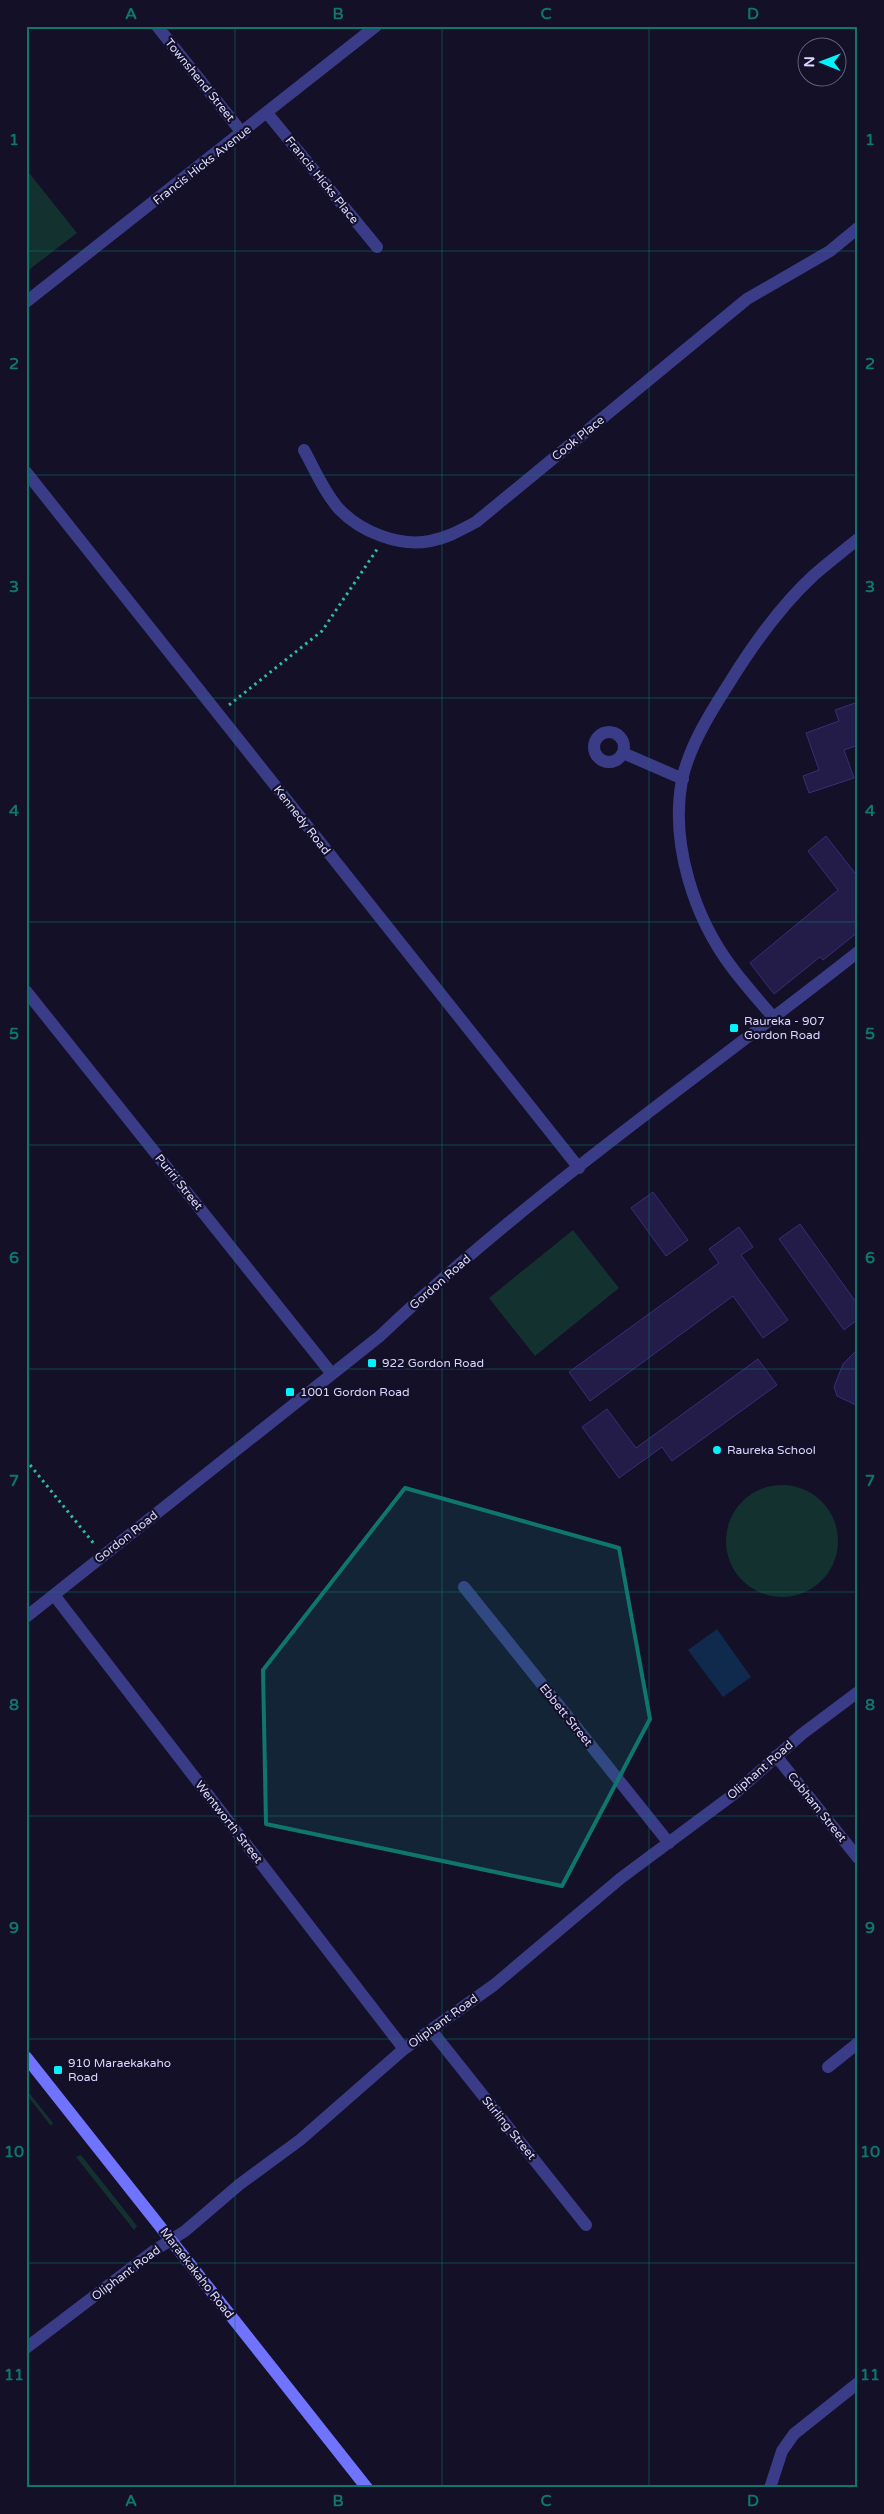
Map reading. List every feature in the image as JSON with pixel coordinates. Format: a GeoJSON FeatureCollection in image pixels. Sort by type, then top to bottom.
{"type":"FeatureCollection","features":[{"type":"Feature","properties":{"kind":"main road","name":"Maraekakaho Road"},"geometry":{"type":"LineString","coordinates":[[26,2058],[367,2488]]}},
{"type":"Feature","properties":{"kind":"street","name":"Townshend Street"},"geometry":{"type":"LineString","coordinates":[[157,26],[242,134]]}},
{"type":"Feature","properties":{"kind":"street","name":"Francis Hicks Avenue"},"geometry":{"type":"LineString","coordinates":[[26,302],[242,134],[376,26]]}},
{"type":"Feature","properties":{"kind":"street","name":"Francis Hicks Place"},"geometry":{"type":"LineString","coordinates":[[267,113],[377,247]]}},
{"type":"Feature","properties":{"kind":"street","name":"Cook Place"},"geometry":{"type":"LineString","coordinates":[[304,450],[327,493],[340,510],[368,530],[398,540],[428,541],[446,537],[476,522],[747,299],[830,251],[858,228]]}},
{"type":"Feature","properties":{"kind":"street","name":"Kennedy Road"},"geometry":{"type":"LineString","coordinates":[[26,472],[579,1168]]}},
{"type":"Feature","properties":{"kind":"street"},"geometry":{"type":"LineString","coordinates":[[774,1018],[727,960],[693,891],[681,842],[680,795],[691,754],[707,720],[742,661],[785,605],[814,575],[858,540]]}},
{"type":"Feature","properties":{"kind":"street"},"geometry":{"type":"LineString","coordinates":[[623,753],[683,779]]}},
{"type":"Feature","properties":{"kind":"street","name":"Gordon Road"},"geometry":{"type":"LineString","coordinates":[[26,1616],[380,1336],[434,1285],[579,1168],[858,952]]}},
{"type":"Feature","properties":{"kind":"street","name":"Puriri Street"},"geometry":{"type":"LineString","coordinates":[[26,991],[332,1374]]}},
{"type":"Feature","properties":{"kind":"street","name":"Ebbett Street"},"geometry":{"type":"LineString","coordinates":[[464,1588],[669,1843]]}},
{"type":"Feature","properties":{"kind":"street","name":"Wentworth Street"},"geometry":{"type":"LineString","coordinates":[[54,1595],[404,2049]]}},
{"type":"Feature","properties":{"kind":"street","name":"Oliphant Road"},"geometry":{"type":"LineString","coordinates":[[26,2348],[171,2239],[185,2231],[240,2184],[300,2140],[404,2049],[494,1985],[621,1878],[734,1794],[776,1756],[858,1692]]}},
{"type":"Feature","properties":{"kind":"street","name":"Cobham Street"},"geometry":{"type":"LineString","coordinates":[[776,1756],[858,1858]]}},
{"type":"Feature","properties":{"kind":"street","name":"Stirling Street"},"geometry":{"type":"LineString","coordinates":[[431,2030],[586,2225]]}},
{"type":"Feature","properties":{"kind":"street"},"geometry":{"type":"LineString","coordinates":[[828,2067],[858,2043]]}},
{"type":"Feature","properties":{"kind":"street"},"geometry":{"type":"LineString","coordinates":[[770,2488],[782,2452],[794,2434],[858,2383]]}},
{"type":"Feature","properties":{"kind":"path"},"geometry":{"type":"LineString","coordinates":[[218,714],[322,631],[375,554],[383,536]]}},
{"type":"Feature","properties":{"kind":"path"},"geometry":{"type":"LineString","coordinates":[[26,1460],[103,1556]]}},
{"type":"Feature","properties":{"kind":"highlighted area"},"geometry":{"type":"Polygon","coordinates":[[[405,1488],[619,1548],[650,1719],[562,1886],[266,1824],[263,1670],[405,1488]]]}},
{"type":"Feature","properties":{"kind":"green space"},"geometry":{"type":"Polygon","coordinates":[[[26,169],[77,233],[26,272],[26,169]]]}},
{"type":"Feature","properties":{"kind":"green space"},"geometry":{"type":"Polygon","coordinates":[[[573,1230],[619,1288],[535,1356],[489,1298],[573,1230]]]}},
{"type":"Feature","properties":{"kind":"green space"},"geometry":{"type":"Polygon","coordinates":[[[782,1485],[804,1489],[822,1501],[834,1519],[838,1541],[834,1563],[822,1581],[804,1593],[782,1597],[760,1593],[742,1581],[730,1563],[726,1541],[730,1519],[742,1501],[760,1489],[782,1485]]]}},
{"type":"Feature","properties":{"kind":"green space"},"geometry":{"type":"Polygon","coordinates":[[[26,2089],[53,2123],[51,2126],[26,2094],[26,2089]]]}},
{"type":"Feature","properties":{"kind":"green space"},"geometry":{"type":"Polygon","coordinates":[[[81,2155],[137,2226],[134,2230],[76,2157],[81,2155]]]}},
{"type":"Feature","properties":{"kind":"water"},"geometry":{"type":"Polygon","coordinates":[[[717,1629],[751,1677],[723,1697],[688,1650],[717,1629]]]}},
{"type":"Feature","properties":{"kind":"building"},"geometry":{"type":"Polygon","coordinates":[[[855,703],[858,711],[858,745],[844,750],[854,778],[809,793],[803,776],[819,770],[806,733],[839,721],[835,710],[855,703]]]}},
{"type":"Feature","properties":{"kind":"building"},"geometry":{"type":"Polygon","coordinates":[[[826,836],[858,877],[858,932],[823,960],[820,957],[774,994],[750,963],[838,890],[808,851],[826,836]]]}},
{"type":"Feature","properties":{"kind":"building"},"geometry":{"type":"Polygon","coordinates":[[[653,1192],[688,1240],[666,1256],[631,1208],[653,1192]]]}},
{"type":"Feature","properties":{"kind":"building"},"geometry":{"type":"Polygon","coordinates":[[[800,1224],[858,1305],[858,1319],[844,1330],[779,1239],[800,1224]]]}},
{"type":"Feature","properties":{"kind":"building"},"geometry":{"type":"Polygon","coordinates":[[[739,1227],[753,1247],[741,1255],[788,1320],[763,1338],[733,1296],[590,1401],[569,1372],[719,1263],[709,1249],[739,1227]]]}},
{"type":"Feature","properties":{"kind":"building"},"geometry":{"type":"Polygon","coordinates":[[[858,1349],[858,1406],[837,1396],[834,1387],[843,1364],[858,1349]]]}},
{"type":"Feature","properties":{"kind":"building"},"geometry":{"type":"Polygon","coordinates":[[[758,1359],[777,1385],[672,1461],[662,1447],[619,1478],[582,1427],[607,1409],[636,1448],[758,1359]]]}},
{"type":"Feature","properties":{"kind":"place","name":"Raureka - 907 Gordon Road"},"geometry":{"type":"Point","coordinates":[734,1028]}},
{"type":"Feature","properties":{"kind":"place","name":"922 Gordon Road"},"geometry":{"type":"Point","coordinates":[372,1363]}},
{"type":"Feature","properties":{"kind":"place","name":"1001 Gordon Road"},"geometry":{"type":"Point","coordinates":[290,1392]}},
{"type":"Feature","properties":{"kind":"place","name":"Raureka School"},"geometry":{"type":"Point","coordinates":[717,1450]}},
{"type":"Feature","properties":{"kind":"place","name":"910 Maraekakaho Road"},"geometry":{"type":"Point","coordinates":[58,2070]}}]}
